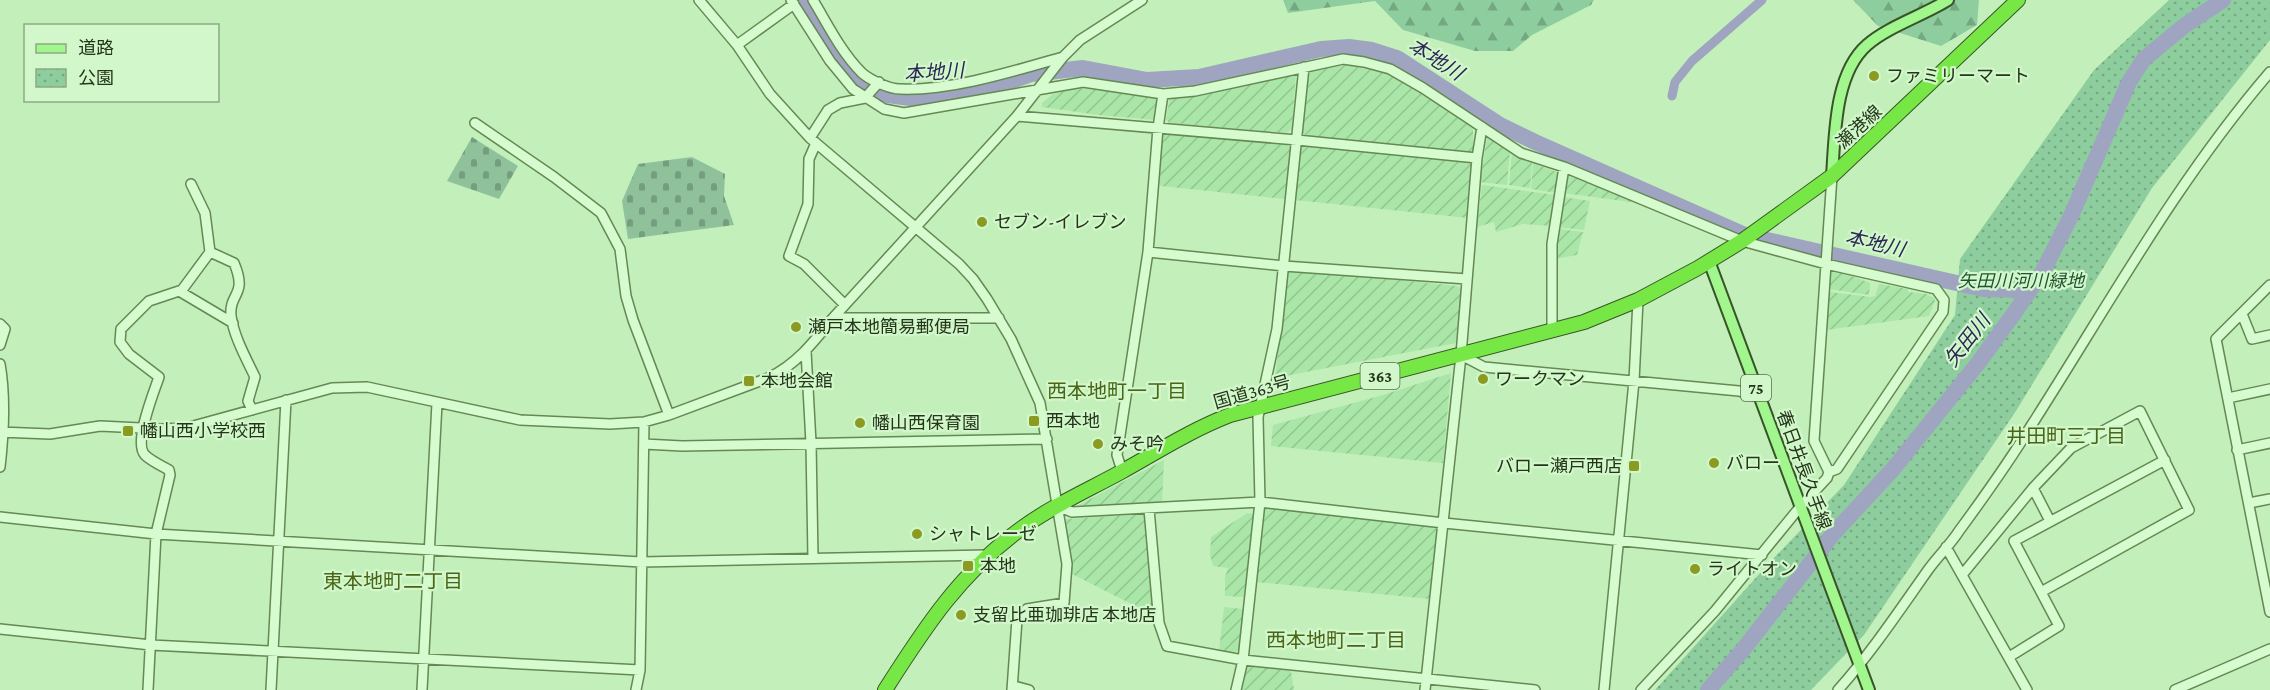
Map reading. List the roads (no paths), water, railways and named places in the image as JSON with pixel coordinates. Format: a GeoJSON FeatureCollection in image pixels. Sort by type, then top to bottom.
{"type":"FeatureCollection","features":[{"type":"Feature","properties":{"kind":"highway","name":"瀬港線"},"geometry":{"type":"LineString","coordinates":[[1709,261],[1743,240],[1832,176],[2018,0]]}},
{"type":"Feature","properties":{"kind":"highway","name":"国道363号"},"geometry":{"type":"LineString","coordinates":[[885,690],[925,627],[949,596],[987,555],[1023,527],[1196,428],[1230,415],[1584,322],[1638,300],[1709,261]]}},
{"type":"Feature","properties":{"kind":"main road"},"geometry":{"type":"LineString","coordinates":[[1832,176],[1836,117],[1857,56],[1868,44],[1948,0]]}},
{"type":"Feature","properties":{"kind":"main road","name":"春日井長久手線"},"geometry":{"type":"LineString","coordinates":[[1709,261],[1869,690]]}},
{"type":"Feature","properties":{"kind":"street"},"geometry":{"type":"LineString","coordinates":[[699,0],[737,45],[770,94],[813,141],[917,227],[973,279],[999,318],[1027,371],[1040,403],[1066,564],[1064,603],[1027,609],[1017,619],[1013,688],[1029,690]]}},
{"type":"Feature","properties":{"kind":"street"},"geometry":{"type":"LineString","coordinates":[[813,0],[842,48],[863,74],[898,89],[939,86],[998,75],[1063,57]]}},
{"type":"Feature","properties":{"kind":"street"},"geometry":{"type":"LineString","coordinates":[[2,432],[50,434],[100,426],[143,429],[186,428],[332,388],[351,386],[367,387],[520,420],[610,424],[644,422],[768,378],[781,372],[806,351],[833,318],[1017,116],[1063,57],[1080,40],[1142,0]]}},
{"type":"Feature","properties":{"kind":"street"},"geometry":{"type":"LineString","coordinates":[[737,45],[793,2],[830,61],[853,89],[884,109],[904,113],[1083,82],[1163,94],[1195,91],[1343,59],[1390,69],[1423,88],[1521,153],[1564,167],[1743,240],[1826,264],[1936,289],[1944,300],[1943,312],[1837,469],[1829,472]]}},
{"type":"Feature","properties":{"kind":"street"},"geometry":{"type":"LineString","coordinates":[[1236,690],[1243,660],[1260,502],[1258,417],[1277,329],[1304,67]]}},
{"type":"Feature","properties":{"kind":"street"},"geometry":{"type":"LineString","coordinates":[[1838,690],[1946,547],[2031,426],[2090,329],[2170,206],[2233,117],[2270,72]]}},
{"type":"Feature","properties":{"kind":"street"},"geometry":{"type":"LineString","coordinates":[[846,305],[804,264],[789,256],[808,204],[813,141],[828,110],[840,103],[865,98],[879,82]]}},
{"type":"Feature","properties":{"kind":"street"},"geometry":{"type":"LineString","coordinates":[[1122,471],[1117,454],[1148,252],[1163,94]]}},
{"type":"Feature","properties":{"kind":"street"},"geometry":{"type":"LineString","coordinates":[[1017,116],[1477,158]]}},
{"type":"Feature","properties":{"kind":"street"},"geometry":{"type":"LineString","coordinates":[[475,123],[554,177],[601,213],[620,249],[626,296],[633,320],[669,415]]}},
{"type":"Feature","properties":{"kind":"street"},"geometry":{"type":"LineString","coordinates":[[1426,685],[1461,355],[1477,158],[1482,127]]}},
{"type":"Feature","properties":{"kind":"street"},"geometry":{"type":"LineString","coordinates":[[1552,331],[1552,244],[1564,167]]}},
{"type":"Feature","properties":{"kind":"street"},"geometry":{"type":"LineString","coordinates":[[1641,690],[1715,611],[1827,478],[1829,472],[1814,441],[1832,176]]}},
{"type":"Feature","properties":{"kind":"street"},"geometry":{"type":"LineString","coordinates":[[148,690],[156,534],[170,475],[169,470],[144,455],[141,445],[143,429],[159,377],[129,354],[120,342],[121,328],[148,302],[179,291],[210,252],[205,213],[191,184]]}},
{"type":"Feature","properties":{"kind":"street"},"geometry":{"type":"LineString","coordinates":[[210,252],[234,263],[240,278],[240,287],[232,307],[233,323],[240,345],[255,377],[248,401],[252,410]]}},
{"type":"Feature","properties":{"kind":"street"},"geometry":{"type":"LineString","coordinates":[[1148,252],[1284,266],[1467,279]]}},
{"type":"Feature","properties":{"kind":"street"},"geometry":{"type":"LineString","coordinates":[[2270,285],[2216,339],[2237,450],[2266,567],[2270,612]]}},
{"type":"Feature","properties":{"kind":"street"},"geometry":{"type":"LineString","coordinates":[[179,291],[233,323]]}},
{"type":"Feature","properties":{"kind":"street"},"geometry":{"type":"LineString","coordinates":[[1604,690],[1634,381],[1638,300]]}},
{"type":"Feature","properties":{"kind":"street"},"geometry":{"type":"LineString","coordinates":[[2242,314],[2252,339],[2270,335]]}},
{"type":"Feature","properties":{"kind":"street"},"geometry":{"type":"LineString","coordinates":[[833,318],[999,318]]}},
{"type":"Feature","properties":{"kind":"street"},"geometry":{"type":"LineString","coordinates":[[0,324],[5,329],[0,345]]}},
{"type":"Feature","properties":{"kind":"street"},"geometry":{"type":"LineString","coordinates":[[806,351],[811,443],[813,558]]}},
{"type":"Feature","properties":{"kind":"street"},"geometry":{"type":"LineString","coordinates":[[1461,355],[1484,367],[1739,391],[1759,397]]}},
{"type":"Feature","properties":{"kind":"street"},"geometry":{"type":"LineString","coordinates":[[0,364],[3,379],[0,467]]}},
{"type":"Feature","properties":{"kind":"street"},"geometry":{"type":"LineString","coordinates":[[2228,398],[2270,389]]}},
{"type":"Feature","properties":{"kind":"street"},"geometry":{"type":"LineString","coordinates":[[271,690],[286,400]]}},
{"type":"Feature","properties":{"kind":"street"},"geometry":{"type":"LineString","coordinates":[[422,690],[437,403]]}},
{"type":"Feature","properties":{"kind":"street"},"geometry":{"type":"LineString","coordinates":[[1962,575],[2033,488],[2072,448],[2140,411],[2189,510],[2041,592]]}},
{"type":"Feature","properties":{"kind":"street"},"geometry":{"type":"LineString","coordinates":[[636,690],[640,670],[644,422]]}},
{"type":"Feature","properties":{"kind":"street"},"geometry":{"type":"LineString","coordinates":[[644,444],[682,446],[1047,439]]}},
{"type":"Feature","properties":{"kind":"street"},"geometry":{"type":"LineString","coordinates":[[2237,450],[2270,443]]}},
{"type":"Feature","properties":{"kind":"street"},"geometry":{"type":"LineString","coordinates":[[2009,657],[2059,626],[2014,541],[2165,460]]}},
{"type":"Feature","properties":{"kind":"street"},"geometry":{"type":"LineString","coordinates":[[2033,488],[2050,521]]}},
{"type":"Feature","properties":{"kind":"street"},"geometry":{"type":"LineString","coordinates":[[2249,503],[2270,499]]}},
{"type":"Feature","properties":{"kind":"street"},"geometry":{"type":"LineString","coordinates":[[1058,506],[1072,512],[1260,502],[1762,555]]}},
{"type":"Feature","properties":{"kind":"street"},"geometry":{"type":"LineString","coordinates":[[1149,509],[1159,623],[1167,646],[1243,660],[1426,685],[1535,690]]}},
{"type":"Feature","properties":{"kind":"street"},"geometry":{"type":"LineString","coordinates":[[0,517],[156,534],[641,561],[987,555]]}},
{"type":"Feature","properties":{"kind":"street"},"geometry":{"type":"LineString","coordinates":[[1946,547],[2027,690]]}},
{"type":"Feature","properties":{"kind":"street"},"geometry":{"type":"LineString","coordinates":[[0,629],[151,645],[640,670]]}},
{"type":"Feature","properties":{"kind":"street"},"geometry":{"type":"LineString","coordinates":[[2175,690],[2270,649]]}},
{"type":"Feature","properties":{"kind":"waterway","name":"本地川"},"geometry":{"type":"LineString","coordinates":[[803,0],[831,47],[865,88],[888,95],[910,98],[952,95],[998,86],[1031,74],[1083,68],[1147,80],[1199,77],[1321,49],[1349,47],[1372,50],[1397,58],[1500,125],[1745,235],[1983,289],[2029,290]]}},
{"type":"Feature","properties":{"kind":"waterway"},"geometry":{"type":"LineString","coordinates":[[1672,96],[1675,82],[1692,61],[1762,0]]}},
{"type":"Feature","properties":{"kind":"waterway","name":"矢田川"},"geometry":{"type":"LineString","coordinates":[[1708,690],[1742,651],[1833,534],[1893,469],[1979,362],[2015,312],[2043,271],[2071,216],[2129,82],[2144,59],[2184,26],[2223,0]]}},
{"type":"Feature","properties":{"kind":"place","name":"ファミリーマート"},"geometry":{"type":"Point","coordinates":[1874,76]}},
{"type":"Feature","properties":{"kind":"place","name":"セブン-イレブン"},"geometry":{"type":"Point","coordinates":[982,222]}},
{"type":"Feature","properties":{"kind":"place","name":"瀬戸本地簡易郵便局"},"geometry":{"type":"Point","coordinates":[796,327]}},
{"type":"Feature","properties":{"kind":"place","name":"ワークマン"},"geometry":{"type":"Point","coordinates":[1483,379]}},
{"type":"Feature","properties":{"kind":"place","name":"本地会館"},"geometry":{"type":"Point","coordinates":[749,381]}},
{"type":"Feature","properties":{"kind":"place","name":"西本地"},"geometry":{"type":"Point","coordinates":[1034,421]}},
{"type":"Feature","properties":{"kind":"place","name":"幡山西保育園"},"geometry":{"type":"Point","coordinates":[860,423]}},
{"type":"Feature","properties":{"kind":"place","name":"幡山西小学校西"},"geometry":{"type":"Point","coordinates":[128,431]}},
{"type":"Feature","properties":{"kind":"place","name":"みそ吟"},"geometry":{"type":"Point","coordinates":[1098,444]}},
{"type":"Feature","properties":{"kind":"place","name":"バロー"},"geometry":{"type":"Point","coordinates":[1714,463]}},
{"type":"Feature","properties":{"kind":"place","name":"バロー瀬戸西店"},"geometry":{"type":"Point","coordinates":[1634,466]}},
{"type":"Feature","properties":{"kind":"place","name":"シャトレーゼ"},"geometry":{"type":"Point","coordinates":[917,534]}},
{"type":"Feature","properties":{"kind":"place","name":"本地"},"geometry":{"type":"Point","coordinates":[968,566]}},
{"type":"Feature","properties":{"kind":"place","name":"ライトオン"},"geometry":{"type":"Point","coordinates":[1695,569]}},
{"type":"Feature","properties":{"kind":"place","name":"支留比亜珈琲店 本地店"},"geometry":{"type":"Point","coordinates":[961,615]}},
{"type":"Feature","properties":{"kind":"district","name":"西本地町一丁目"},"geometry":{"type":"Point","coordinates":[1117,391]}},
{"type":"Feature","properties":{"kind":"district","name":"井田町三丁目"},"geometry":{"type":"Point","coordinates":[2066,436]}},
{"type":"Feature","properties":{"kind":"district","name":"東本地町二丁目"},"geometry":{"type":"Point","coordinates":[393,581]}},
{"type":"Feature","properties":{"kind":"district","name":"西本地町二丁目"},"geometry":{"type":"Point","coordinates":[1336,640]}},
{"type":"Feature","properties":{"kind":"park label","name":"矢田川河川緑地"},"geometry":{"type":"Point","coordinates":[2021,281]}}]}
